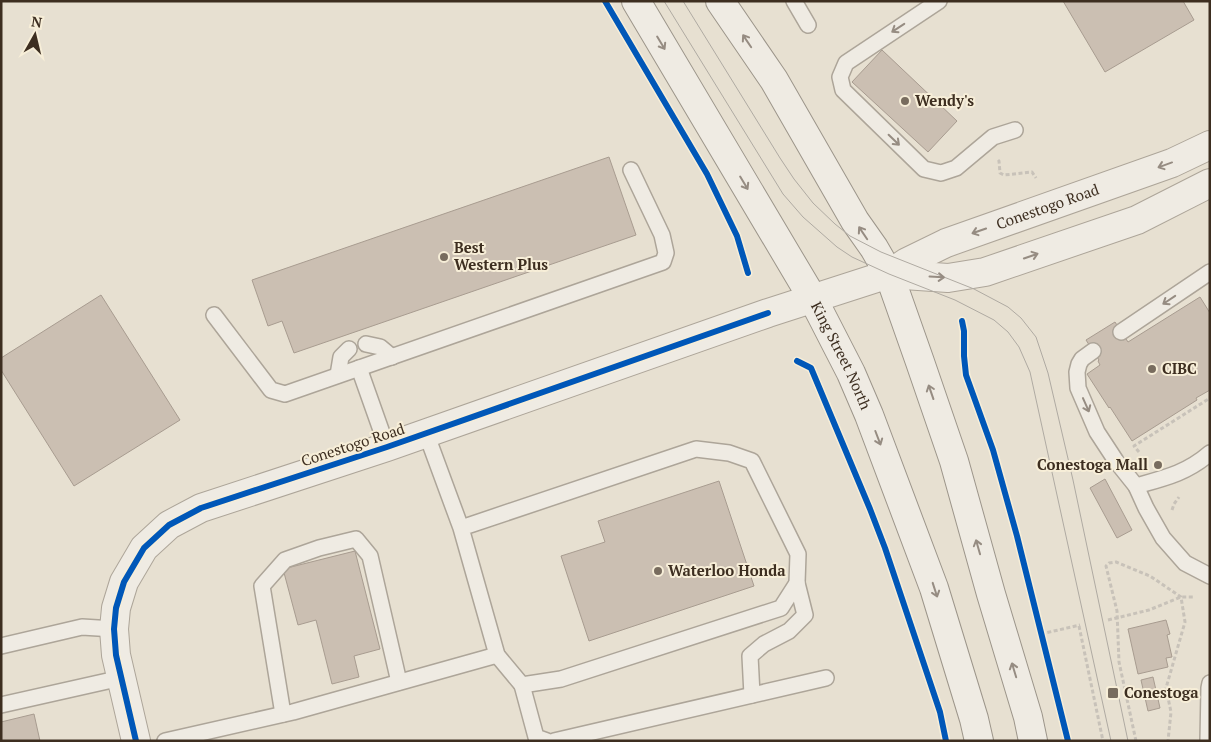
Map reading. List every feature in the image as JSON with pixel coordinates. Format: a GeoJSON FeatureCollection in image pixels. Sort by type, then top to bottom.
{"type":"FeatureCollection","features":[{"type":"Feature","properties":{"kind":"street","name":"King Street North"},"geometry":{"type":"LineString","coordinates":[[636,1],[813,299],[851,373],[869,415],[934,588],[974,719],[978,741]]}},
{"type":"Feature","properties":{"kind":"street"},"geometry":{"type":"LineString","coordinates":[[720,1],[774,80],[855,221],[889,274],[954,461],[1028,717],[1033,741]]}},
{"type":"Feature","properties":{"kind":"street","name":"Conestogo Road"},"geometry":{"type":"LineString","coordinates":[[136,741],[116,655],[114,629],[116,608],[124,582],[144,548],[169,525],[200,508],[387,447],[889,274],[946,242],[1172,163],[1210,145]]}},
{"type":"Feature","properties":{"kind":"street","name":"Conestogo Road"},"geometry":{"type":"LineString","coordinates":[[889,274],[948,278],[985,272],[1137,220],[1210,183]]}},
{"type":"Feature","properties":{"kind":"lane"},"geometry":{"type":"LineString","coordinates":[[794,1],[808,25]]}},
{"type":"Feature","properties":{"kind":"lane"},"geometry":{"type":"LineString","coordinates":[[939,1],[846,63],[840,77],[843,90],[924,169],[941,173],[956,168],[993,137],[1015,130]]}},
{"type":"Feature","properties":{"kind":"lane"},"geometry":{"type":"LineString","coordinates":[[214,315],[271,390],[285,394],[663,262],[666,253],[662,236],[631,170]]}},
{"type":"Feature","properties":{"kind":"lane"},"geometry":{"type":"LineString","coordinates":[[1122,332],[1210,272]]}},
{"type":"Feature","properties":{"kind":"lane"},"geometry":{"type":"LineString","coordinates":[[366,344],[380,347],[392,356]]}},
{"type":"Feature","properties":{"kind":"lane"},"geometry":{"type":"LineString","coordinates":[[338,375],[341,356],[349,349]]}},
{"type":"Feature","properties":{"kind":"lane"},"geometry":{"type":"LineString","coordinates":[[1093,351],[1082,358],[1077,372],[1078,388],[1098,432],[1116,461],[1136,486],[1163,538],[1185,563],[1210,576]]}},
{"type":"Feature","properties":{"kind":"lane"},"geometry":{"type":"LineString","coordinates":[[359,368],[387,447]]}},
{"type":"Feature","properties":{"kind":"lane"},"geometry":{"type":"LineString","coordinates":[[426,433],[461,528],[498,655],[522,684],[536,737],[547,741]]}},
{"type":"Feature","properties":{"kind":"lane"},"geometry":{"type":"LineString","coordinates":[[461,528],[696,449],[729,453],[752,461],[798,554],[797,583],[805,615],[789,631],[764,644],[750,656],[752,695]]}},
{"type":"Feature","properties":{"kind":"lane"},"geometry":{"type":"LineString","coordinates":[[1136,486],[1174,475],[1198,463],[1210,452]]}},
{"type":"Feature","properties":{"kind":"lane"},"geometry":{"type":"LineString","coordinates":[[283,714],[262,586],[285,560],[319,548],[356,539],[370,556],[399,682]]}},
{"type":"Feature","properties":{"kind":"lane"},"geometry":{"type":"LineString","coordinates":[[522,684],[561,679],[781,608],[797,583]]}},
{"type":"Feature","properties":{"kind":"lane"},"geometry":{"type":"LineString","coordinates":[[1,646],[82,627],[114,629]]}},
{"type":"Feature","properties":{"kind":"lane"},"geometry":{"type":"LineString","coordinates":[[165,741],[283,714],[498,655]]}},
{"type":"Feature","properties":{"kind":"lane"},"geometry":{"type":"LineString","coordinates":[[1,705],[121,678]]}},
{"type":"Feature","properties":{"kind":"lane"},"geometry":{"type":"LineString","coordinates":[[554,741],[826,678]]}},
{"type":"Feature","properties":{"kind":"lane"},"geometry":{"type":"LineString","coordinates":[[1208,741],[1210,682]]}},
{"type":"Feature","properties":{"kind":"path"},"geometry":{"type":"LineString","coordinates":[[994,156],[999,161],[1000,173],[1004,175],[1032,172],[1036,178]]}},
{"type":"Feature","properties":{"kind":"path"},"geometry":{"type":"LineString","coordinates":[[1139,453],[1134,446],[1210,398]]}},
{"type":"Feature","properties":{"kind":"path"},"geometry":{"type":"LineString","coordinates":[[1171,500],[1174,504]]}},
{"type":"Feature","properties":{"kind":"path"},"geometry":{"type":"LineString","coordinates":[[1136,741],[1119,662],[1117,611],[1106,566],[1109,563],[1116,562],[1150,576],[1181,597],[1184,622],[1166,688],[1171,712],[1168,741]]}},
{"type":"Feature","properties":{"kind":"path"},"geometry":{"type":"LineString","coordinates":[[1108,620],[1149,610],[1181,597],[1194,597]]}},
{"type":"Feature","properties":{"kind":"path"},"geometry":{"type":"LineString","coordinates":[[1038,625],[1043,644]]}},
{"type":"Feature","properties":{"kind":"path"},"geometry":{"type":"LineString","coordinates":[[1041,634],[1080,626],[1103,741]]}},
{"type":"Feature","properties":{"kind":"building"},"geometry":{"type":"Polygon","coordinates":[[[1063,1],[1183,1],[1194,20],[1105,72],[1063,1]]]}},
{"type":"Feature","properties":{"kind":"building","name":"Wendy's"},"geometry":{"type":"Polygon","coordinates":[[[882,50],[957,121],[928,152],[852,82],[882,50]]]}},
{"type":"Feature","properties":{"kind":"building","name":"Best Western Plus"},"geometry":{"type":"Polygon","coordinates":[[[609,157],[636,235],[294,353],[282,321],[268,326],[252,280],[609,157]]]}},
{"type":"Feature","properties":{"kind":"building"},"geometry":{"type":"Polygon","coordinates":[[[101,295],[180,420],[74,486],[1,370],[1,358],[101,295]]]}},
{"type":"Feature","properties":{"kind":"building","name":"CIBC"},"geometry":{"type":"Polygon","coordinates":[[[1200,297],[1210,313],[1210,390],[1132,441],[1087,374],[1100,365],[1099,360],[1086,340],[1115,322],[1128,342],[1200,297]]]}},
{"type":"Feature","properties":{"kind":"building"},"geometry":{"type":"Polygon","coordinates":[[[1105,479],[1132,530],[1117,538],[1090,488],[1105,479]]]}},
{"type":"Feature","properties":{"kind":"building","name":"Waterloo Honda"},"geometry":{"type":"Polygon","coordinates":[[[719,481],[754,586],[589,641],[561,556],[605,542],[598,521],[719,481]]]}},
{"type":"Feature","properties":{"kind":"building"},"geometry":{"type":"Polygon","coordinates":[[[355,551],[380,649],[354,656],[359,677],[332,684],[316,620],[298,625],[283,569],[355,551]]]}},
{"type":"Feature","properties":{"kind":"building"},"geometry":{"type":"Polygon","coordinates":[[[1166,620],[1170,634],[1167,635],[1172,657],[1166,658],[1168,667],[1138,674],[1128,629],[1166,620]]]}},
{"type":"Feature","properties":{"kind":"building"},"geometry":{"type":"Polygon","coordinates":[[[1153,677],[1160,708],[1148,711],[1141,680],[1153,677]]]}},
{"type":"Feature","properties":{"kind":"building"},"geometry":{"type":"Polygon","coordinates":[[[34,714],[40,741],[1,741],[1,722],[34,714]]]}},
{"type":"Feature","properties":{"kind":"tram line"},"geometry":{"type":"LineString","coordinates":[[664,1],[783,194],[803,217],[837,247],[852,257],[955,300],[994,320],[1008,332],[1019,347],[1030,372],[1111,741]]}},
{"type":"Feature","properties":{"kind":"tram line"},"geometry":{"type":"LineString","coordinates":[[683,1],[794,179],[813,203],[835,224],[850,236],[881,252],[974,289],[1008,307],[1021,318],[1036,337],[1048,373],[1073,480],[1128,741]]}},
{"type":"Feature","properties":{"kind":"cycle path"},"geometry":{"type":"LineString","coordinates":[[605,1],[707,174],[737,236],[748,273]]}},
{"type":"Feature","properties":{"kind":"cycle path"},"geometry":{"type":"LineString","coordinates":[[136,741],[116,655],[114,629],[116,608],[124,582],[144,548],[169,525],[201,508],[387,447],[768,313]]}},
{"type":"Feature","properties":{"kind":"cycle path"},"geometry":{"type":"LineString","coordinates":[[962,321],[966,375],[993,450],[1017,536],[1068,741]]}},
{"type":"Feature","properties":{"kind":"cycle path"},"geometry":{"type":"LineString","coordinates":[[797,361],[811,368],[870,509],[940,712],[946,741]]}},
{"type":"Feature","properties":{"kind":"place","name":"Wendy's"},"geometry":{"type":"Point","coordinates":[905,101]}},
{"type":"Feature","properties":{"kind":"place","name":"Best Western Plus"},"geometry":{"type":"Point","coordinates":[444,257]}},
{"type":"Feature","properties":{"kind":"place","name":"CIBC"},"geometry":{"type":"Point","coordinates":[1152,369]}},
{"type":"Feature","properties":{"kind":"place","name":"Conestoga Mall"},"geometry":{"type":"Point","coordinates":[1158,465]}},
{"type":"Feature","properties":{"kind":"place","name":"Waterloo Honda"},"geometry":{"type":"Point","coordinates":[658,571]}},
{"type":"Feature","properties":{"kind":"place","name":"Conestoga"},"geometry":{"type":"Point","coordinates":[1113,693]}}]}
